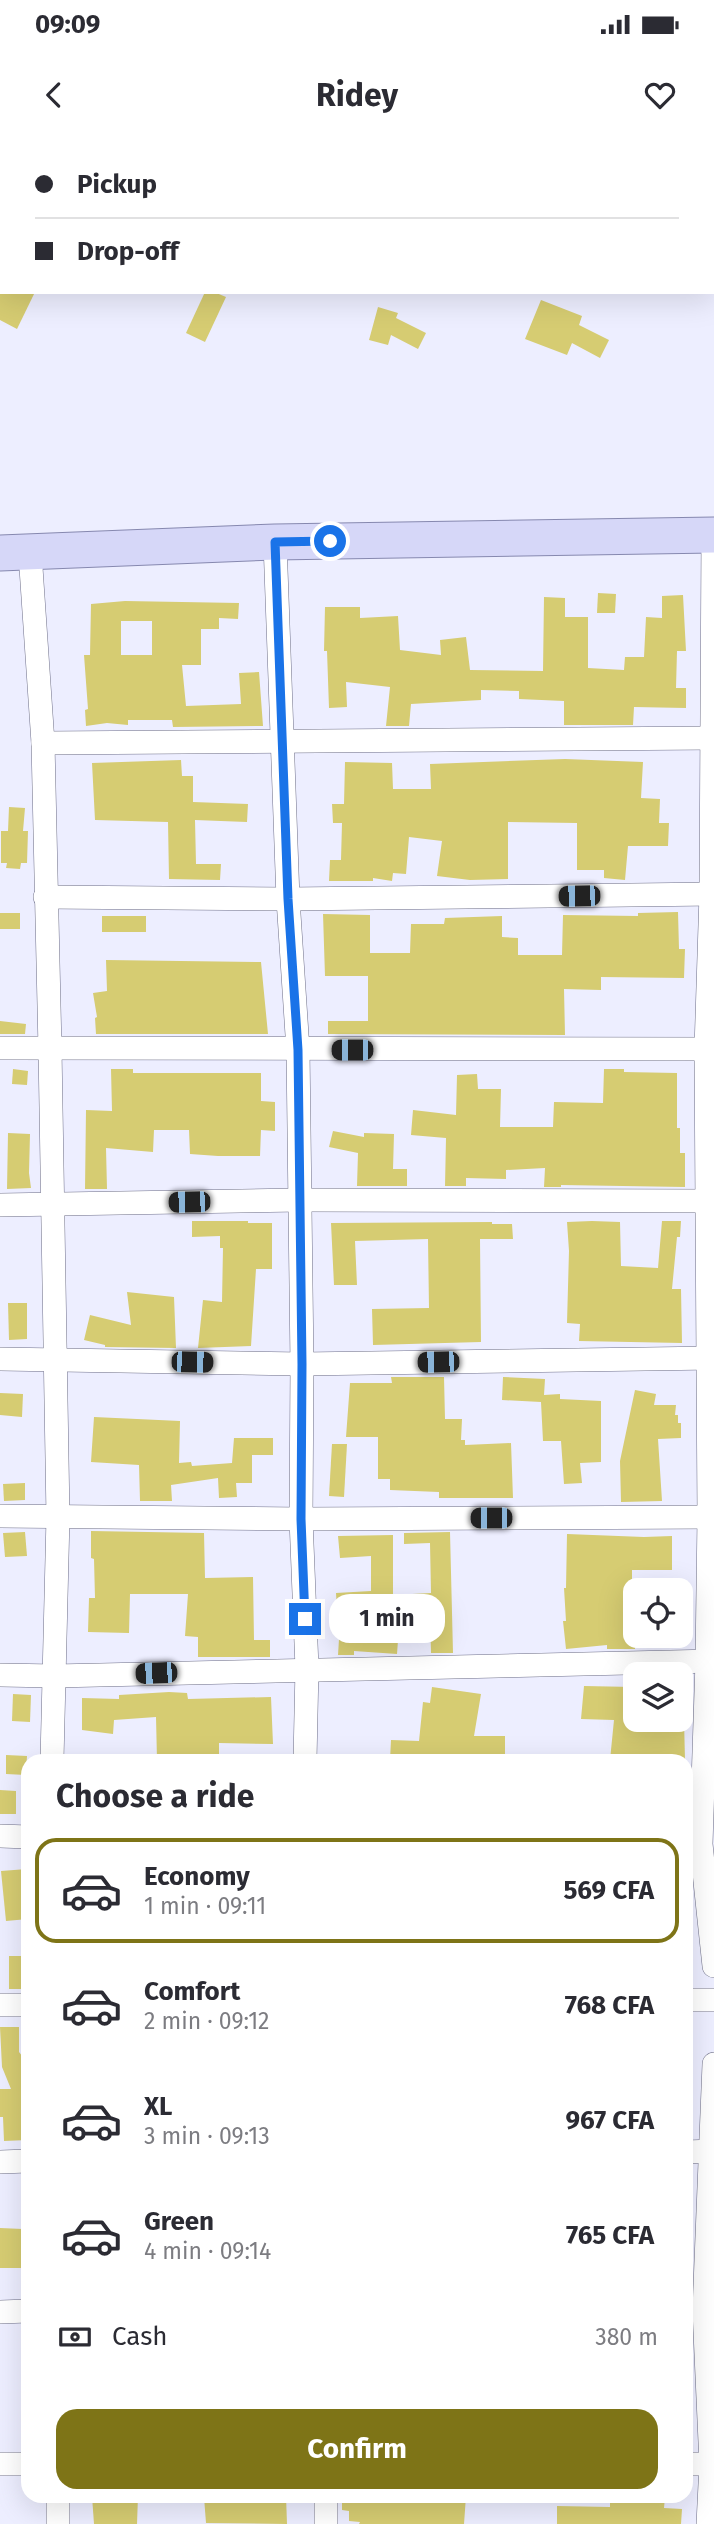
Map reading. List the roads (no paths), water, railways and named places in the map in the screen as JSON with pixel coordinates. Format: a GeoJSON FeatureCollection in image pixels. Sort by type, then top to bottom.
{"type":"FeatureCollection","features":[{"type":"Feature","properties":{"kind":"main road"},"geometry":{"type":"LineString","coordinates":[[15,553],[275,542],[713,535]]}},
{"type":"Feature","properties":{"kind":"street"},"geometry":{"type":"LineString","coordinates":[[713,535],[711,1661],[700,1843],[714,1966]]}},
{"type":"Feature","properties":{"kind":"street"},"geometry":{"type":"LineString","coordinates":[[275,542],[288,899],[298,1050],[301,1519],[307,1668],[305,1754]]}},
{"type":"Feature","properties":{"kind":"street"},"geometry":{"type":"LineString","coordinates":[[15,553],[43,743],[58,1517],[52,1754]]}},
{"type":"Feature","properties":{"kind":"street"},"geometry":{"type":"LineString","coordinates":[[43,743],[713,738]]}},
{"type":"Feature","properties":{"kind":"street"},"geometry":{"type":"LineString","coordinates":[[45,897],[288,899],[712,894]]}},
{"type":"Feature","properties":{"kind":"street"},"geometry":{"type":"LineString","coordinates":[[0,1048],[710,1049]]}},
{"type":"Feature","properties":{"kind":"street"},"geometry":{"type":"LineString","coordinates":[[0,1205],[299,1200],[710,1201]]}},
{"type":"Feature","properties":{"kind":"street"},"geometry":{"type":"LineString","coordinates":[[0,1359],[302,1364],[711,1358]]}},
{"type":"Feature","properties":{"kind":"street"},"geometry":{"type":"LineString","coordinates":[[0,1516],[301,1519],[711,1517]]}},
{"type":"Feature","properties":{"kind":"street"},"geometry":{"type":"LineString","coordinates":[[0,1675],[711,1661]]}},
{"type":"Feature","properties":{"kind":"street"},"geometry":{"type":"LineString","coordinates":[[0,1836],[21,1837]]}},
{"type":"Feature","properties":{"kind":"street"},"geometry":{"type":"LineString","coordinates":[[693,2000],[714,2000]]}},
{"type":"Feature","properties":{"kind":"street"},"geometry":{"type":"LineString","coordinates":[[0,2005],[21,2005]]}},
{"type":"Feature","properties":{"kind":"street"},"geometry":{"type":"LineString","coordinates":[[708,2524],[713,2464],[701,2310],[712,2151],[714,2064]]}},
{"type":"Feature","properties":{"kind":"street"},"geometry":{"type":"LineString","coordinates":[[693,2152],[712,2151]]}},
{"type":"Feature","properties":{"kind":"street"},"geometry":{"type":"LineString","coordinates":[[0,2162],[21,2161]]}},
{"type":"Feature","properties":{"kind":"street"},"geometry":{"type":"LineString","coordinates":[[0,2312],[21,2311]]}},
{"type":"Feature","properties":{"kind":"street"},"geometry":{"type":"LineString","coordinates":[[0,2464],[21,2464]]}},
{"type":"Feature","properties":{"kind":"street"},"geometry":{"type":"LineString","coordinates":[[693,2464],[713,2464]]}},
{"type":"Feature","properties":{"kind":"street"},"geometry":{"type":"LineString","coordinates":[[58,2503],[58,2524]]}},
{"type":"Feature","properties":{"kind":"street"},"geometry":{"type":"LineString","coordinates":[[326,2503],[326,2524]]}}]}
